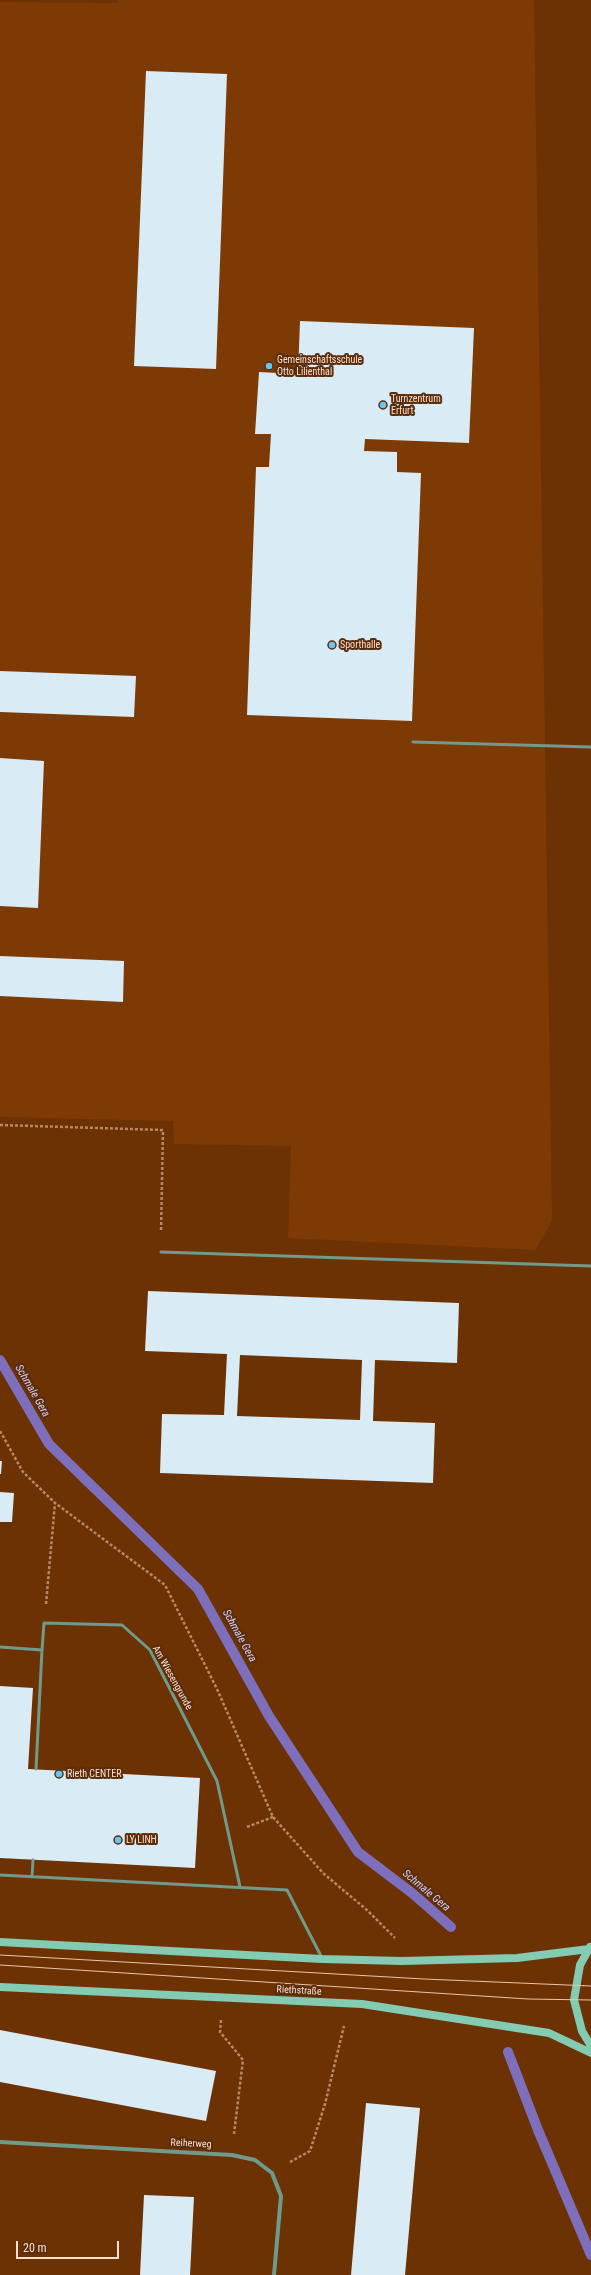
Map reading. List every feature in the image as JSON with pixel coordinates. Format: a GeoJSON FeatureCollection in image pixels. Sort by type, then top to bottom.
{"type":"FeatureCollection","features":[{"type":"Feature","properties":{"kind":"street"},"geometry":{"type":"LineString","coordinates":[[0,1942],[322,1959],[402,1961],[429,1959],[517,1958],[590,1948]]}},
{"type":"Feature","properties":{"kind":"street"},"geometry":{"type":"LineString","coordinates":[[590,1948],[580,1965],[574,2000],[582,2031],[591,2046]]}},
{"type":"Feature","properties":{"kind":"street","name":"Riethstraße"},"geometry":{"type":"LineString","coordinates":[[0,1987],[362,2004],[474,2020],[549,2033],[591,2053]]}},
{"type":"Feature","properties":{"kind":"street","name":"Reiherweg"},"geometry":{"type":"LineString","coordinates":[[0,2142],[232,2155],[255,2160],[272,2173]]}},
{"type":"Feature","properties":{"kind":"street"},"geometry":{"type":"LineString","coordinates":[[272,2173],[281,2196],[274,2275]]}},
{"type":"Feature","properties":{"kind":"lane"},"geometry":{"type":"LineString","coordinates":[[413,742],[591,746]]}},
{"type":"Feature","properties":{"kind":"lane"},"geometry":{"type":"LineString","coordinates":[[161,1252],[591,1266]]}},
{"type":"Feature","properties":{"kind":"lane"},"geometry":{"type":"LineString","coordinates":[[36,1769],[44,1622]]}},
{"type":"Feature","properties":{"kind":"lane","name":"Am Wiesengrunde"},"geometry":{"type":"LineString","coordinates":[[44,1622],[122,1625],[150,1650],[217,1781],[240,1887]]}},
{"type":"Feature","properties":{"kind":"lane"},"geometry":{"type":"LineString","coordinates":[[0,1647],[42,1650]]}},
{"type":"Feature","properties":{"kind":"lane"},"geometry":{"type":"LineString","coordinates":[[32,1877],[33,1860]]}},
{"type":"Feature","properties":{"kind":"lane"},"geometry":{"type":"LineString","coordinates":[[0,1875],[287,1890],[322,1959]]}},
{"type":"Feature","properties":{"kind":"path"},"geometry":{"type":"LineString","coordinates":[[0,1125],[164,1130],[161,1252]]}},
{"type":"Feature","properties":{"kind":"path"},"geometry":{"type":"LineString","coordinates":[[0,1430],[23,1472],[55,1503],[165,1585],[217,1689],[273,1817],[323,1873],[368,1911],[401,1944]]}},
{"type":"Feature","properties":{"kind":"path"},"geometry":{"type":"LineString","coordinates":[[44,1622],[55,1503]]}},
{"type":"Feature","properties":{"kind":"path"},"geometry":{"type":"LineString","coordinates":[[228,1835],[273,1817]]}},
{"type":"Feature","properties":{"kind":"path"},"geometry":{"type":"LineString","coordinates":[[272,2173],[310,2151],[325,2104],[345,2022],[336,2003]]}},
{"type":"Feature","properties":{"kind":"path"},"geometry":{"type":"LineString","coordinates":[[221,2016],[220,2032],[243,2060],[232,2155]]}},
{"type":"Feature","properties":{"kind":"shaded area","name":"Gemeinschaftsschule Otto Lilienthal"},"geometry":{"type":"Polygon","coordinates":[[[117,0],[534,0],[552,1221],[535,1250],[288,1238],[291,1146],[174,1144],[173,1121],[0,1117],[0,2],[117,3],[117,0]]]}},
{"type":"Feature","properties":{"kind":"building"},"geometry":{"type":"Polygon","coordinates":[[[146,71],[227,74],[216,369],[134,366],[146,71]]]}},
{"type":"Feature","properties":{"kind":"building","name":"Sporthalle"},"geometry":{"type":"Polygon","coordinates":[[[300,321],[474,328],[469,443],[365,439],[364,451],[397,452],[397,472],[421,473],[412,721],[247,715],[256,467],[269,467],[271,434],[255,434],[259,372],[298,374],[300,321]]]}},
{"type":"Feature","properties":{"kind":"building"},"geometry":{"type":"Polygon","coordinates":[[[0,671],[136,676],[134,717],[0,712],[0,671]]]}},
{"type":"Feature","properties":{"kind":"building"},"geometry":{"type":"Polygon","coordinates":[[[0,758],[44,761],[38,908],[0,906],[0,758]]]}},
{"type":"Feature","properties":{"kind":"building"},"geometry":{"type":"Polygon","coordinates":[[[0,956],[124,961],[123,1002],[0,996],[0,956]]]}},
{"type":"Feature","properties":{"kind":"building"},"geometry":{"type":"Polygon","coordinates":[[[148,1291],[459,1303],[457,1363],[375,1360],[373,1421],[435,1423],[433,1483],[160,1473],[162,1414],[224,1415],[227,1354],[145,1351],[148,1291]],[[240,1355],[237,1416],[360,1420],[362,1360],[240,1355]]]}},
{"type":"Feature","properties":{"kind":"building"},"geometry":{"type":"Polygon","coordinates":[[[0,1461],[2,1461],[1,1474],[0,1474],[0,1461]]]}},
{"type":"Feature","properties":{"kind":"building"},"geometry":{"type":"Polygon","coordinates":[[[0,1492],[14,1493],[12,1522],[0,1522],[0,1492]]]}},
{"type":"Feature","properties":{"kind":"building","name":"Rieth CENTER"},"geometry":{"type":"Polygon","coordinates":[[[0,1686],[33,1688],[28,1769],[200,1778],[195,1868],[0,1858],[0,1686]]]}},
{"type":"Feature","properties":{"kind":"building"},"geometry":{"type":"Polygon","coordinates":[[[0,2030],[216,2071],[206,2121],[0,2082],[0,2030]]]}},
{"type":"Feature","properties":{"kind":"building"},"geometry":{"type":"Polygon","coordinates":[[[366,2103],[420,2108],[405,2275],[351,2275],[366,2103]]]}},
{"type":"Feature","properties":{"kind":"building"},"geometry":{"type":"Polygon","coordinates":[[[144,2195],[194,2197],[190,2275],[140,2275],[144,2195]]]}},
{"type":"Feature","properties":{"kind":"waterway","name":"Schmale Gera"},"geometry":{"type":"LineString","coordinates":[[0,1360],[49,1444],[198,1589],[269,1716],[358,1852],[412,1893],[451,1927]]}},
{"type":"Feature","properties":{"kind":"waterway","name":"Schmale Gera"},"geometry":{"type":"LineString","coordinates":[[508,2052],[538,2130],[591,2255]]}},
{"type":"Feature","properties":{"kind":"tram line"},"geometry":{"type":"LineString","coordinates":[[0,1955],[424,1979],[591,1986]]}},
{"type":"Feature","properties":{"kind":"tram line"},"geometry":{"type":"LineString","coordinates":[[0,1965],[528,1999],[591,2000]]}},
{"type":"Feature","properties":{"kind":"place","name":"Gemeinschaftsschule Otto Lilienthal"},"geometry":{"type":"Point","coordinates":[269,366]}},
{"type":"Feature","properties":{"kind":"place","name":"Turnzentrum Erfurt"},"geometry":{"type":"Point","coordinates":[383,405]}},
{"type":"Feature","properties":{"kind":"place","name":"Sporthalle"},"geometry":{"type":"Point","coordinates":[332,645]}},
{"type":"Feature","properties":{"kind":"place","name":"Rieth CENTER"},"geometry":{"type":"Point","coordinates":[59,1774]}},
{"type":"Feature","properties":{"kind":"place","name":"LY LINH"},"geometry":{"type":"Point","coordinates":[118,1840]}}]}
